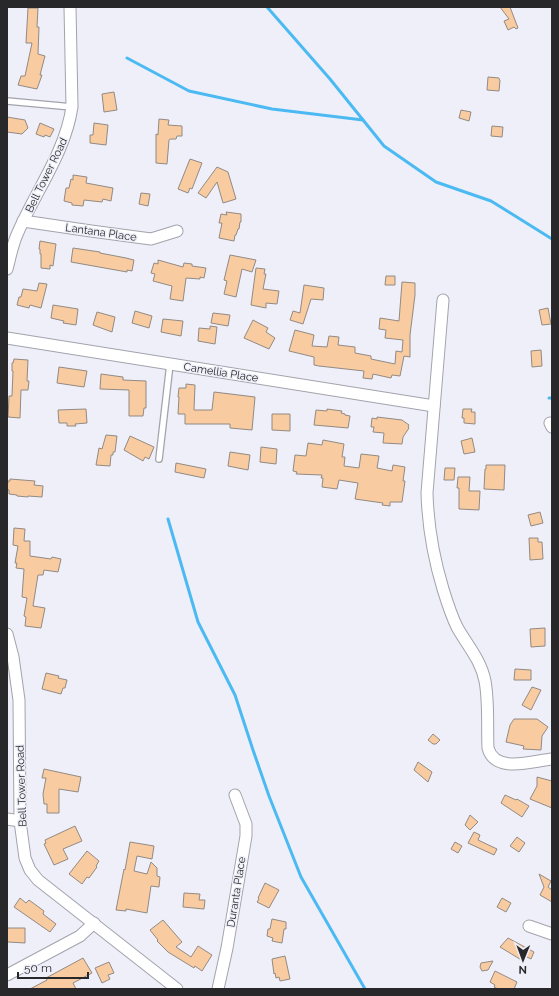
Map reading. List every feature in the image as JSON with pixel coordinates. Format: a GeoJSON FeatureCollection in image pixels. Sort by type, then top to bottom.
{"type":"FeatureCollection","features":[{"type":"Feature","properties":{"kind":"street","name":"Bell Tower Road"},"geometry":{"type":"LineString","coordinates":[[7,269],[16,238],[64,140],[70,122],[72,107],[70,7]]}},
{"type":"Feature","properties":{"kind":"street","name":"Lantana Place"},"geometry":{"type":"LineString","coordinates":[[24,221],[151,239],[177,231]]}},
{"type":"Feature","properties":{"kind":"street"},"geometry":{"type":"LineString","coordinates":[[443,300],[427,493],[430,538],[451,614],[457,627],[478,660],[485,682],[489,754],[497,762],[509,764],[552,759]]}},
{"type":"Feature","properties":{"kind":"street","name":"Camellia Place"},"geometry":{"type":"LineString","coordinates":[[7,338],[434,406]]}},
{"type":"Feature","properties":{"kind":"street","name":"Bell Tower Road"},"geometry":{"type":"LineString","coordinates":[[7,634],[13,657],[19,700],[20,821],[25,858],[30,870],[38,880],[177,989]]}},
{"type":"Feature","properties":{"kind":"street","name":"Duranta Place"},"geometry":{"type":"LineString","coordinates":[[218,989],[227,948],[246,836],[246,824],[235,795]]}},
{"type":"Feature","properties":{"kind":"street"},"geometry":{"type":"LineString","coordinates":[[7,819],[20,821]]}},
{"type":"Feature","properties":{"kind":"street"},"geometry":{"type":"LineString","coordinates":[[7,975],[80,936],[94,923]]}},
{"type":"Feature","properties":{"kind":"street"},"geometry":{"type":"LineString","coordinates":[[529,926],[552,934]]}},
{"type":"Feature","properties":{"kind":"lane"},"geometry":{"type":"LineString","coordinates":[[7,101],[72,107]]}},
{"type":"Feature","properties":{"kind":"lane"},"geometry":{"type":"LineString","coordinates":[[159,459],[170,364]]}},
{"type":"Feature","properties":{"kind":"building"},"geometry":{"type":"Polygon","coordinates":[[[500,7],[510,7],[518,28],[516,29],[514,27],[508,30],[504,21],[509,19],[500,7]]]}},
{"type":"Feature","properties":{"kind":"building"},"geometry":{"type":"Polygon","coordinates":[[[28,8],[38,8],[38,54],[45,56],[40,75],[42,75],[37,89],[18,85],[21,76],[25,76],[32,43],[26,43],[28,8]]]}},
{"type":"Feature","properties":{"kind":"building"},"geometry":{"type":"Polygon","coordinates":[[[488,77],[499,78],[499,91],[487,90],[488,77]]]}},
{"type":"Feature","properties":{"kind":"building"},"geometry":{"type":"Polygon","coordinates":[[[114,92],[117,110],[104,112],[102,94],[114,92]]]}},
{"type":"Feature","properties":{"kind":"building"},"geometry":{"type":"Polygon","coordinates":[[[461,110],[471,112],[469,121],[459,118],[461,110]]]}},
{"type":"Feature","properties":{"kind":"building"},"geometry":{"type":"Polygon","coordinates":[[[7,117],[25,120],[28,128],[22,134],[7,132],[7,117]]]}},
{"type":"Feature","properties":{"kind":"building"},"geometry":{"type":"Polygon","coordinates":[[[159,119],[169,120],[168,125],[182,126],[182,136],[177,136],[176,139],[169,140],[167,164],[156,163],[156,134],[158,135],[159,119]]]}},
{"type":"Feature","properties":{"kind":"building"},"geometry":{"type":"Polygon","coordinates":[[[40,123],[54,129],[50,137],[45,135],[44,137],[36,134],[40,123]]]}},
{"type":"Feature","properties":{"kind":"building"},"geometry":{"type":"Polygon","coordinates":[[[94,123],[108,125],[106,145],[90,143],[90,135],[93,135],[94,123]]]}},
{"type":"Feature","properties":{"kind":"building"},"geometry":{"type":"Polygon","coordinates":[[[492,126],[503,127],[502,137],[491,136],[492,126]]]}},
{"type":"Feature","properties":{"kind":"building"},"geometry":{"type":"Polygon","coordinates":[[[190,159],[202,163],[192,189],[190,188],[188,193],[178,189],[190,159]]]}},
{"type":"Feature","properties":{"kind":"building"},"geometry":{"type":"Polygon","coordinates":[[[217,167],[228,172],[236,199],[223,203],[217,182],[206,198],[198,193],[217,167]]]}},
{"type":"Feature","properties":{"kind":"building"},"geometry":{"type":"Polygon","coordinates":[[[73,175],[87,177],[86,183],[113,188],[111,201],[103,199],[102,202],[84,200],[83,206],[72,205],[72,203],[64,201],[66,188],[69,188],[71,179],[73,180],[73,175]]]}},
{"type":"Feature","properties":{"kind":"building"},"geometry":{"type":"Polygon","coordinates":[[[141,193],[150,194],[148,206],[139,204],[141,193]]]}},
{"type":"Feature","properties":{"kind":"building"},"geometry":{"type":"Polygon","coordinates":[[[226,212],[241,214],[241,222],[234,241],[219,238],[222,223],[219,223],[221,214],[227,215],[226,212]]]}},
{"type":"Feature","properties":{"kind":"building"},"geometry":{"type":"Polygon","coordinates":[[[40,241],[56,244],[53,266],[50,265],[50,269],[41,268],[41,254],[39,249],[40,241]]]}},
{"type":"Feature","properties":{"kind":"building"},"geometry":{"type":"Polygon","coordinates":[[[73,248],[100,252],[134,260],[132,271],[127,270],[127,272],[71,262],[73,248]]]}},
{"type":"Feature","properties":{"kind":"building"},"geometry":{"type":"Polygon","coordinates":[[[230,255],[256,260],[252,272],[242,269],[236,297],[224,294],[227,281],[224,280],[230,255]]]}},
{"type":"Feature","properties":{"kind":"building"},"geometry":{"type":"Polygon","coordinates":[[[158,260],[183,267],[184,263],[206,268],[204,278],[186,278],[183,301],[170,299],[172,286],[153,281],[155,274],[151,273],[154,263],[158,264],[158,260]]]}},
{"type":"Feature","properties":{"kind":"building"},"geometry":{"type":"Polygon","coordinates":[[[256,268],[265,269],[264,274],[266,274],[263,289],[279,291],[277,304],[266,303],[266,308],[251,305],[256,268]]]}},
{"type":"Feature","properties":{"kind":"building"},"geometry":{"type":"Polygon","coordinates":[[[386,276],[395,276],[395,285],[385,285],[386,276]]]}},
{"type":"Feature","properties":{"kind":"building"},"geometry":{"type":"Polygon","coordinates":[[[402,282],[415,283],[415,295],[410,335],[410,357],[404,356],[400,376],[392,375],[391,378],[373,374],[372,379],[363,378],[364,371],[314,365],[314,357],[289,351],[295,330],[314,335],[312,346],[327,347],[329,336],[339,337],[338,345],[355,347],[355,353],[371,356],[371,359],[395,364],[396,351],[402,352],[403,340],[385,338],[386,330],[379,329],[380,318],[399,321],[402,282]]]}},
{"type":"Feature","properties":{"kind":"building"},"geometry":{"type":"Polygon","coordinates":[[[39,283],[47,284],[41,308],[30,305],[29,308],[17,305],[23,289],[37,291],[39,283]]]}},
{"type":"Feature","properties":{"kind":"building"},"geometry":{"type":"Polygon","coordinates":[[[304,285],[324,288],[323,300],[311,299],[303,324],[290,320],[293,311],[300,313],[304,285]]]}},
{"type":"Feature","properties":{"kind":"building"},"geometry":{"type":"Polygon","coordinates":[[[53,305],[78,309],[76,325],[63,323],[64,321],[51,318],[53,305]]]}},
{"type":"Feature","properties":{"kind":"building"},"geometry":{"type":"Polygon","coordinates":[[[548,308],[551,324],[542,325],[539,310],[548,308]]]}},
{"type":"Feature","properties":{"kind":"building"},"geometry":{"type":"Polygon","coordinates":[[[135,311],[152,316],[149,328],[132,323],[135,311]]]}},
{"type":"Feature","properties":{"kind":"building"},"geometry":{"type":"Polygon","coordinates":[[[97,312],[115,317],[112,332],[93,325],[97,312]]]}},
{"type":"Feature","properties":{"kind":"building"},"geometry":{"type":"Polygon","coordinates":[[[213,313],[230,315],[228,326],[211,323],[213,313]]]}},
{"type":"Feature","properties":{"kind":"building"},"geometry":{"type":"Polygon","coordinates":[[[163,319],[183,321],[181,336],[161,332],[163,319]]]}},
{"type":"Feature","properties":{"kind":"building"},"geometry":{"type":"Polygon","coordinates":[[[253,320],[268,328],[266,332],[275,338],[269,349],[244,338],[253,320]]]}},
{"type":"Feature","properties":{"kind":"building"},"geometry":{"type":"Polygon","coordinates":[[[210,326],[217,327],[215,344],[198,341],[199,328],[210,329],[210,326]]]}},
{"type":"Feature","properties":{"kind":"building"},"geometry":{"type":"Polygon","coordinates":[[[541,350],[542,366],[532,367],[531,351],[541,350]]]}},
{"type":"Feature","properties":{"kind":"building"},"geometry":{"type":"Polygon","coordinates":[[[14,359],[28,360],[28,390],[21,390],[20,418],[8,417],[9,396],[12,396],[12,363],[14,359]]]}},
{"type":"Feature","properties":{"kind":"building"},"geometry":{"type":"Polygon","coordinates":[[[59,367],[87,371],[84,387],[57,383],[59,367]]]}},
{"type":"Feature","properties":{"kind":"building"},"geometry":{"type":"Polygon","coordinates":[[[101,374],[123,377],[123,380],[146,381],[146,408],[144,408],[143,416],[129,416],[129,390],[100,389],[101,374]]]}},
{"type":"Feature","properties":{"kind":"building"},"geometry":{"type":"Polygon","coordinates":[[[186,384],[195,385],[194,410],[212,410],[214,392],[255,397],[252,430],[230,428],[230,424],[185,424],[185,414],[178,414],[178,397],[179,388],[186,388],[186,384]]]}},
{"type":"Feature","properties":{"kind":"building"},"geometry":{"type":"Polygon","coordinates":[[[86,409],[87,423],[75,424],[76,426],[67,426],[67,423],[59,423],[58,410],[86,409]]]}},
{"type":"Feature","properties":{"kind":"building"},"geometry":{"type":"Polygon","coordinates":[[[327,409],[342,411],[341,413],[350,416],[348,428],[314,425],[316,410],[327,411],[327,409]]]}},
{"type":"Feature","properties":{"kind":"building"},"geometry":{"type":"Polygon","coordinates":[[[463,409],[472,409],[471,412],[475,412],[475,424],[464,423],[464,418],[462,418],[463,409]]]}},
{"type":"Feature","properties":{"kind":"building"},"geometry":{"type":"Polygon","coordinates":[[[272,414],[290,414],[290,431],[272,430],[272,414]]]}},
{"type":"Feature","properties":{"kind":"building"},"geometry":{"type":"Polygon","coordinates":[[[377,417],[402,420],[409,425],[409,428],[403,437],[402,444],[383,443],[384,433],[373,432],[374,427],[371,427],[372,418],[377,419],[377,417]]]}},
{"type":"Feature","properties":{"kind":"building"},"geometry":{"type":"Polygon","coordinates":[[[106,435],[117,436],[115,452],[111,455],[110,466],[96,465],[99,448],[102,449],[106,435]]]}},
{"type":"Feature","properties":{"kind":"building"},"geometry":{"type":"Polygon","coordinates":[[[130,436],[154,447],[149,459],[145,457],[143,461],[124,450],[130,436]]]}},
{"type":"Feature","properties":{"kind":"building"},"geometry":{"type":"Polygon","coordinates":[[[472,438],[475,452],[464,454],[461,441],[472,438]]]}},
{"type":"Feature","properties":{"kind":"building"},"geometry":{"type":"Polygon","coordinates":[[[323,440],[344,444],[342,457],[345,457],[344,466],[359,468],[361,454],[379,456],[377,468],[392,471],[393,465],[405,467],[402,502],[390,502],[390,506],[382,505],[383,503],[355,499],[358,483],[339,480],[337,489],[322,487],[322,475],[296,474],[297,472],[293,471],[295,455],[306,456],[308,443],[322,445],[323,440]]]}},
{"type":"Feature","properties":{"kind":"building"},"geometry":{"type":"Polygon","coordinates":[[[261,447],[277,449],[276,464],[260,462],[261,447]]]}},
{"type":"Feature","properties":{"kind":"building"},"geometry":{"type":"Polygon","coordinates":[[[230,452],[250,455],[248,470],[228,466],[230,452]]]}},
{"type":"Feature","properties":{"kind":"building"},"geometry":{"type":"Polygon","coordinates":[[[176,463],[206,469],[204,478],[175,472],[176,463]]]}},
{"type":"Feature","properties":{"kind":"building"},"geometry":{"type":"Polygon","coordinates":[[[486,465],[505,465],[504,490],[484,489],[486,465]]]}},
{"type":"Feature","properties":{"kind":"building"},"geometry":{"type":"Polygon","coordinates":[[[445,468],[455,468],[454,480],[444,480],[445,468]]]}},
{"type":"Feature","properties":{"kind":"building"},"geometry":{"type":"Polygon","coordinates":[[[458,477],[470,477],[469,491],[480,491],[479,510],[459,509],[459,488],[457,488],[458,477]]]}},
{"type":"Feature","properties":{"kind":"building"},"geometry":{"type":"Polygon","coordinates":[[[10,479],[35,481],[34,485],[43,486],[42,497],[17,496],[9,494],[9,490],[7,488],[8,481],[10,481],[10,479]]]}},
{"type":"Feature","properties":{"kind":"building"},"geometry":{"type":"Polygon","coordinates":[[[540,512],[543,523],[531,526],[528,515],[540,512]]]}},
{"type":"Feature","properties":{"kind":"building"},"geometry":{"type":"Polygon","coordinates":[[[14,528],[25,529],[24,541],[30,541],[30,556],[61,559],[58,572],[44,570],[43,575],[38,575],[33,606],[45,608],[41,628],[25,626],[26,617],[24,616],[27,598],[22,597],[24,569],[16,568],[17,563],[15,563],[18,546],[13,545],[14,528]]]}},
{"type":"Feature","properties":{"kind":"building"},"geometry":{"type":"Polygon","coordinates":[[[529,538],[538,538],[538,542],[542,542],[543,559],[530,560],[529,538]]]}},
{"type":"Feature","properties":{"kind":"building"},"geometry":{"type":"Polygon","coordinates":[[[545,628],[545,646],[531,647],[530,629],[545,628]]]}},
{"type":"Feature","properties":{"kind":"building"},"geometry":{"type":"Polygon","coordinates":[[[515,669],[531,670],[531,680],[514,680],[515,669]]]}},
{"type":"Feature","properties":{"kind":"building"},"geometry":{"type":"Polygon","coordinates":[[[46,673],[59,676],[58,678],[67,680],[65,688],[63,688],[61,694],[42,689],[46,673]]]}},
{"type":"Feature","properties":{"kind":"building"},"geometry":{"type":"Polygon","coordinates":[[[532,687],[541,690],[531,710],[522,705],[532,687]]]}},
{"type":"Feature","properties":{"kind":"building"},"geometry":{"type":"Polygon","coordinates":[[[514,719],[537,719],[548,727],[542,736],[541,750],[523,749],[524,746],[506,742],[510,725],[514,719]]]}},
{"type":"Feature","properties":{"kind":"building"},"geometry":{"type":"Polygon","coordinates":[[[433,734],[440,740],[436,744],[433,744],[428,740],[433,734]]]}},
{"type":"Feature","properties":{"kind":"building"},"geometry":{"type":"Polygon","coordinates":[[[418,762],[432,772],[428,782],[414,770],[418,762]]]}},
{"type":"Feature","properties":{"kind":"building"},"geometry":{"type":"Polygon","coordinates":[[[44,769],[81,777],[78,792],[59,789],[59,813],[47,813],[47,804],[44,804],[43,794],[46,778],[42,778],[44,769]]]}},
{"type":"Feature","properties":{"kind":"building"},"geometry":{"type":"Polygon","coordinates":[[[537,777],[552,781],[552,808],[530,799],[537,786],[537,777]]]}},
{"type":"Feature","properties":{"kind":"building"},"geometry":{"type":"Polygon","coordinates":[[[505,795],[516,800],[517,799],[529,806],[522,817],[501,803],[505,795]]]}},
{"type":"Feature","properties":{"kind":"building"},"geometry":{"type":"Polygon","coordinates":[[[470,815],[478,822],[470,830],[465,825],[470,815]]]}},
{"type":"Feature","properties":{"kind":"building"},"geometry":{"type":"Polygon","coordinates":[[[75,826],[82,841],[63,849],[68,859],[54,865],[44,844],[46,843],[45,840],[75,826]]]}},
{"type":"Feature","properties":{"kind":"building"},"geometry":{"type":"Polygon","coordinates":[[[474,832],[480,835],[478,840],[497,849],[494,855],[468,843],[474,832]]]}},
{"type":"Feature","properties":{"kind":"building"},"geometry":{"type":"Polygon","coordinates":[[[517,837],[525,843],[519,852],[510,846],[517,837]]]}},
{"type":"Feature","properties":{"kind":"building"},"geometry":{"type":"Polygon","coordinates":[[[130,842],[154,846],[152,859],[137,856],[134,871],[147,874],[151,862],[157,868],[157,876],[160,877],[159,887],[151,886],[147,913],[126,909],[126,911],[116,910],[130,842]]]}},
{"type":"Feature","properties":{"kind":"building"},"geometry":{"type":"Polygon","coordinates":[[[455,842],[462,846],[458,853],[451,849],[455,842]]]}},
{"type":"Feature","properties":{"kind":"building"},"geometry":{"type":"Polygon","coordinates":[[[87,851],[99,861],[96,866],[97,867],[89,878],[87,877],[82,884],[69,874],[87,851]]]}},
{"type":"Feature","properties":{"kind":"building"},"geometry":{"type":"Polygon","coordinates":[[[539,874],[551,881],[548,887],[552,890],[552,902],[540,895],[544,887],[539,874]]]}},
{"type":"Feature","properties":{"kind":"building"},"geometry":{"type":"Polygon","coordinates":[[[265,883],[279,890],[269,908],[257,902],[265,883]]]}},
{"type":"Feature","properties":{"kind":"building"},"geometry":{"type":"Polygon","coordinates":[[[184,893],[200,894],[199,900],[205,900],[204,909],[183,907],[184,893]]]}},
{"type":"Feature","properties":{"kind":"building"},"geometry":{"type":"Polygon","coordinates":[[[20,898],[26,903],[29,900],[44,911],[43,914],[56,924],[50,932],[14,907],[20,898]]]}},
{"type":"Feature","properties":{"kind":"building"},"geometry":{"type":"Polygon","coordinates":[[[502,898],[511,903],[506,912],[497,907],[502,898]]]}},
{"type":"Feature","properties":{"kind":"building"},"geometry":{"type":"Polygon","coordinates":[[[272,919],[286,922],[286,929],[284,929],[282,943],[272,941],[273,938],[267,936],[272,919]]]}},
{"type":"Feature","properties":{"kind":"building"},"geometry":{"type":"Polygon","coordinates":[[[163,920],[182,942],[176,947],[191,957],[198,946],[212,955],[202,971],[195,966],[194,968],[168,952],[157,941],[158,940],[150,930],[163,920]]]}},
{"type":"Feature","properties":{"kind":"building"},"geometry":{"type":"Polygon","coordinates":[[[7,928],[25,928],[25,943],[8,942],[7,928]]]}},
{"type":"Feature","properties":{"kind":"building"},"geometry":{"type":"Polygon","coordinates":[[[508,938],[534,952],[531,959],[525,956],[523,961],[500,947],[508,938]]]}},
{"type":"Feature","properties":{"kind":"building"},"geometry":{"type":"Polygon","coordinates":[[[285,956],[290,979],[280,981],[279,977],[276,978],[275,973],[274,974],[272,959],[285,956]]]}},
{"type":"Feature","properties":{"kind":"building"},"geometry":{"type":"Polygon","coordinates":[[[83,958],[92,973],[73,983],[76,989],[30,989],[47,980],[46,978],[83,958]]]}},
{"type":"Feature","properties":{"kind":"building"},"geometry":{"type":"Polygon","coordinates":[[[493,961],[488,970],[482,971],[480,967],[481,963],[493,961]]]}},
{"type":"Feature","properties":{"kind":"building"},"geometry":{"type":"Polygon","coordinates":[[[109,962],[114,973],[108,975],[110,979],[102,983],[95,968],[109,962]]]}},
{"type":"Feature","properties":{"kind":"building"},"geometry":{"type":"Polygon","coordinates":[[[495,971],[517,982],[514,989],[498,989],[494,987],[495,985],[490,982],[495,971]]]}},
{"type":"Feature","properties":{"kind":"waterway"},"geometry":{"type":"LineString","coordinates":[[267,7],[330,79],[384,146],[436,182],[491,201],[552,239]]}},
{"type":"Feature","properties":{"kind":"waterway"},"geometry":{"type":"LineString","coordinates":[[127,58],[189,91],[272,109],[363,120]]}},
{"type":"Feature","properties":{"kind":"waterway"},"geometry":{"type":"LineString","coordinates":[[168,519],[198,622],[235,695],[269,796],[301,877],[365,989]]}}]}
